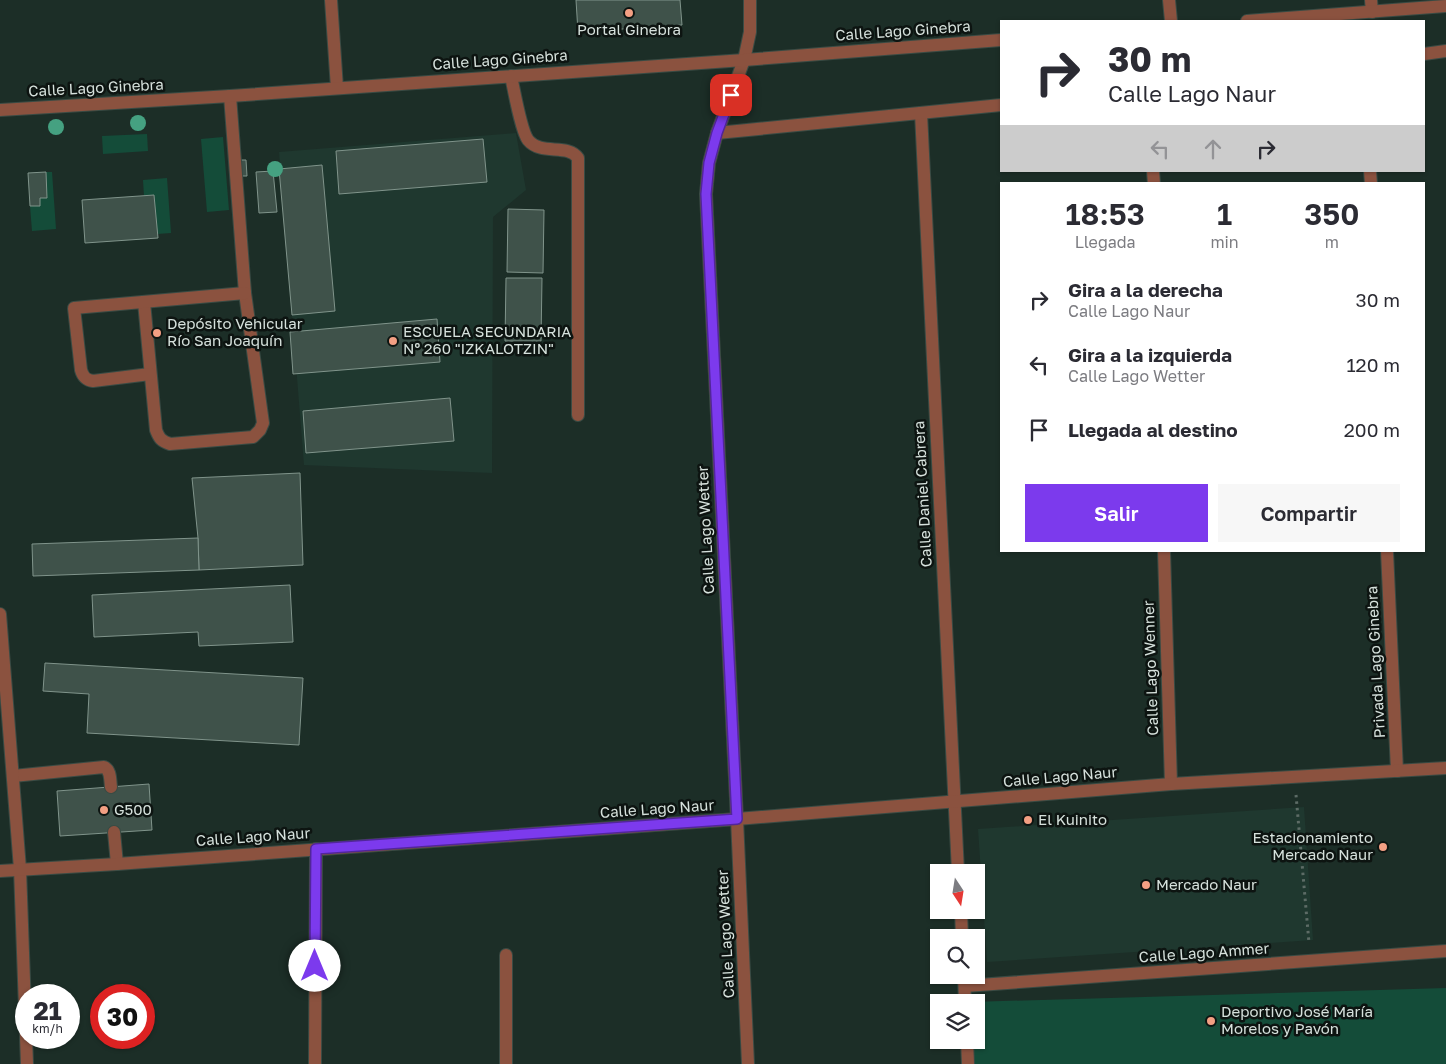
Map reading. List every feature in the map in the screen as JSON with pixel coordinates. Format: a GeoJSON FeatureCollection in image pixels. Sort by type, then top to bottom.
{"type":"FeatureCollection","features":[{"type":"Feature","properties":{"kind":"street"},"geometry":{"type":"LineString","coordinates":[[331,0],[337,88]]}},
{"type":"Feature","properties":{"kind":"street","name":"Calle Lago Wetter"},"geometry":{"type":"LineString","coordinates":[[748,1064],[706,194],[709,163],[717,133],[744,60],[750,32],[750,0]]}},
{"type":"Feature","properties":{"kind":"street"},"geometry":{"type":"LineString","coordinates":[[1170,0],[1171,20]]}},
{"type":"Feature","properties":{"kind":"street"},"geometry":{"type":"LineString","coordinates":[[1255,20],[1371,6],[1446,6]]}},
{"type":"Feature","properties":{"kind":"street","name":"Calle Lago Ginebra"},"geometry":{"type":"LineString","coordinates":[[0,110],[230,96],[1000,40]]}},
{"type":"Feature","properties":{"kind":"street"},"geometry":{"type":"LineString","coordinates":[[1425,54],[1446,51]]}},
{"type":"Feature","properties":{"kind":"street"},"geometry":{"type":"LineString","coordinates":[[511,76],[524,132],[529,141],[537,147],[573,152],[578,158],[578,415]]}},
{"type":"Feature","properties":{"kind":"street"},"geometry":{"type":"LineString","coordinates":[[144,302],[158,438],[170,444],[253,437],[260,430],[263,423],[245,293],[230,96]]}},
{"type":"Feature","properties":{"kind":"street"},"geometry":{"type":"LineString","coordinates":[[717,133],[1000,105]]}},
{"type":"Feature","properties":{"kind":"street","name":"Calle Daniel Cabrera"},"geometry":{"type":"LineString","coordinates":[[921,113],[958,864]]}},
{"type":"Feature","properties":{"kind":"street"},"geometry":{"type":"LineString","coordinates":[[150,374],[93,381],[87,380],[82,375],[81,370],[74,308],[245,293]]}},
{"type":"Feature","properties":{"kind":"street","name":"Calle Lago Wenner"},"geometry":{"type":"LineString","coordinates":[[1164,552],[1171,784]]}},
{"type":"Feature","properties":{"kind":"street","name":"Privada Lago Ginebra"},"geometry":{"type":"LineString","coordinates":[[1387,552],[1397,771]]}},
{"type":"Feature","properties":{"kind":"street"},"geometry":{"type":"LineString","coordinates":[[0,614],[20,869],[27,1064]]}},
{"type":"Feature","properties":{"kind":"street"},"geometry":{"type":"LineString","coordinates":[[13,776],[104,767],[108,769],[111,787]]}},
{"type":"Feature","properties":{"kind":"street","name":"Calle Lago Naur"},"geometry":{"type":"LineString","coordinates":[[0,871],[737,819],[1171,784],[1446,768]]}},
{"type":"Feature","properties":{"kind":"street"},"geometry":{"type":"LineString","coordinates":[[114,832],[117,864]]}},
{"type":"Feature","properties":{"kind":"street"},"geometry":{"type":"LineString","coordinates":[[315,1064],[316,849]]}},
{"type":"Feature","properties":{"kind":"street","name":"Calle Lago Ammer"},"geometry":{"type":"LineString","coordinates":[[985,979],[1310,962],[1446,951]]}},
{"type":"Feature","properties":{"kind":"street"},"geometry":{"type":"LineString","coordinates":[[506,955],[506,1064]]}},
{"type":"Feature","properties":{"kind":"street"},"geometry":{"type":"LineString","coordinates":[[967,1049],[968,1064]]}},
{"type":"Feature","properties":{"kind":"path"},"geometry":{"type":"LineString","coordinates":[[1294,777],[1310,962]]}},
{"type":"Feature","properties":{"kind":"shaded area","name":"ESCUELA SECUNDARIA Nº 260 \"IZKALOTZIN\""},"geometry":{"type":"Polygon","coordinates":[[[516,133],[526,190],[493,217],[492,473],[304,465],[279,152],[516,133]]]}},
{"type":"Feature","properties":{"kind":"shaded area","name":"Mercado Naur"},"geometry":{"type":"Polygon","coordinates":[[[1304,807],[1313,940],[987,962],[984,919],[985,864],[980,864],[978,829],[1304,807]]]}},
{"type":"Feature","properties":{"kind":"green space"},"geometry":{"type":"Polygon","coordinates":[[[147,134],[148,151],[103,154],[102,136],[147,134]]]}},
{"type":"Feature","properties":{"kind":"green space"},"geometry":{"type":"Polygon","coordinates":[[[223,137],[229,210],[207,212],[201,139],[223,137]]]}},
{"type":"Feature","properties":{"kind":"green space"},"geometry":{"type":"Polygon","coordinates":[[[46,172],[52,172],[56,229],[32,231],[30,206],[40,206],[40,198],[47,198],[46,172]]]}},
{"type":"Feature","properties":{"kind":"green space"},"geometry":{"type":"Polygon","coordinates":[[[167,178],[171,233],[157,234],[154,195],[144,196],[143,180],[167,178]]]}},
{"type":"Feature","properties":{"kind":"green space","name":"Deportivo José María Morelos y Pavón"},"geometry":{"type":"Polygon","coordinates":[[[1446,988],[1446,1064],[974,1064],[973,1049],[985,1049],[985,1002],[1446,988]]]}},
{"type":"Feature","properties":{"kind":"building","name":"Portal Ginebra"},"geometry":{"type":"Polygon","coordinates":[[[576,0],[680,0],[682,25],[578,32],[576,0]]]}},
{"type":"Feature","properties":{"kind":"building"},"geometry":{"type":"Polygon","coordinates":[[[483,139],[487,182],[339,194],[336,151],[483,139]]]}},
{"type":"Feature","properties":{"kind":"building"},"geometry":{"type":"Polygon","coordinates":[[[238,160],[246,160],[247,176],[239,176],[238,160]]]}},
{"type":"Feature","properties":{"kind":"building"},"geometry":{"type":"Polygon","coordinates":[[[322,165],[335,311],[292,315],[279,169],[322,165]]]}},
{"type":"Feature","properties":{"kind":"building"},"geometry":{"type":"Polygon","coordinates":[[[273,171],[277,212],[259,213],[256,172],[273,171]]]}},
{"type":"Feature","properties":{"kind":"building"},"geometry":{"type":"Polygon","coordinates":[[[46,172],[47,198],[40,198],[40,206],[30,206],[28,173],[46,172]]]}},
{"type":"Feature","properties":{"kind":"building"},"geometry":{"type":"Polygon","coordinates":[[[154,195],[158,238],[85,243],[82,200],[154,195]]]}},
{"type":"Feature","properties":{"kind":"building"},"geometry":{"type":"Polygon","coordinates":[[[508,209],[544,210],[543,273],[507,272],[508,209]]]}},
{"type":"Feature","properties":{"kind":"building"},"geometry":{"type":"Polygon","coordinates":[[[506,278],[542,278],[541,341],[505,341],[506,278]]]}},
{"type":"Feature","properties":{"kind":"building"},"geometry":{"type":"Polygon","coordinates":[[[437,319],[440,362],[293,374],[290,332],[437,319]]]}},
{"type":"Feature","properties":{"kind":"building"},"geometry":{"type":"Polygon","coordinates":[[[450,398],[454,441],[306,453],[303,411],[450,398]]]}},
{"type":"Feature","properties":{"kind":"building"},"geometry":{"type":"Polygon","coordinates":[[[300,473],[303,565],[199,570],[192,478],[300,473]]]}},
{"type":"Feature","properties":{"kind":"building"},"geometry":{"type":"Polygon","coordinates":[[[198,538],[199,570],[33,576],[32,544],[198,538]]]}},
{"type":"Feature","properties":{"kind":"building"},"geometry":{"type":"Polygon","coordinates":[[[290,585],[293,642],[199,646],[198,632],[94,637],[92,595],[290,585]]]}},
{"type":"Feature","properties":{"kind":"building"},"geometry":{"type":"Polygon","coordinates":[[[45,663],[303,678],[299,745],[87,733],[89,694],[43,691],[45,663]]]}},
{"type":"Feature","properties":{"kind":"building","name":"G500"},"geometry":{"type":"Polygon","coordinates":[[[149,784],[152,830],[60,836],[57,791],[149,784]]]}},
{"type":"Feature","properties":{"kind":"place","name":"Portal Ginebra"},"geometry":{"type":"Point","coordinates":[629,13]}},
{"type":"Feature","properties":{"kind":"place","name":"Depósito Vehicular Río San Joaquín"},"geometry":{"type":"Point","coordinates":[157,333]}},
{"type":"Feature","properties":{"kind":"place","name":"ESCUELA SECUNDARIA Nº 260 \"IZKALOTZIN\""},"geometry":{"type":"Point","coordinates":[393,341]}},
{"type":"Feature","properties":{"kind":"place","name":"G500"},"geometry":{"type":"Point","coordinates":[104,810]}},
{"type":"Feature","properties":{"kind":"place","name":"El Kuinito"},"geometry":{"type":"Point","coordinates":[1028,820]}},
{"type":"Feature","properties":{"kind":"place","name":"Estacionamiento Mercado Naur"},"geometry":{"type":"Point","coordinates":[1383,847]}},
{"type":"Feature","properties":{"kind":"place","name":"Mercado Naur"},"geometry":{"type":"Point","coordinates":[1146,885]}},
{"type":"Feature","properties":{"kind":"place","name":"Deportivo José María Morelos y Pavón"},"geometry":{"type":"Point","coordinates":[1211,1021]}},
{"type":"Feature","properties":{"kind":"route"},"geometry":{"type":"LineString","coordinates":[[315,966],[316,849],[737,819],[706,194],[709,163],[717,133],[731,95]]}}]}
